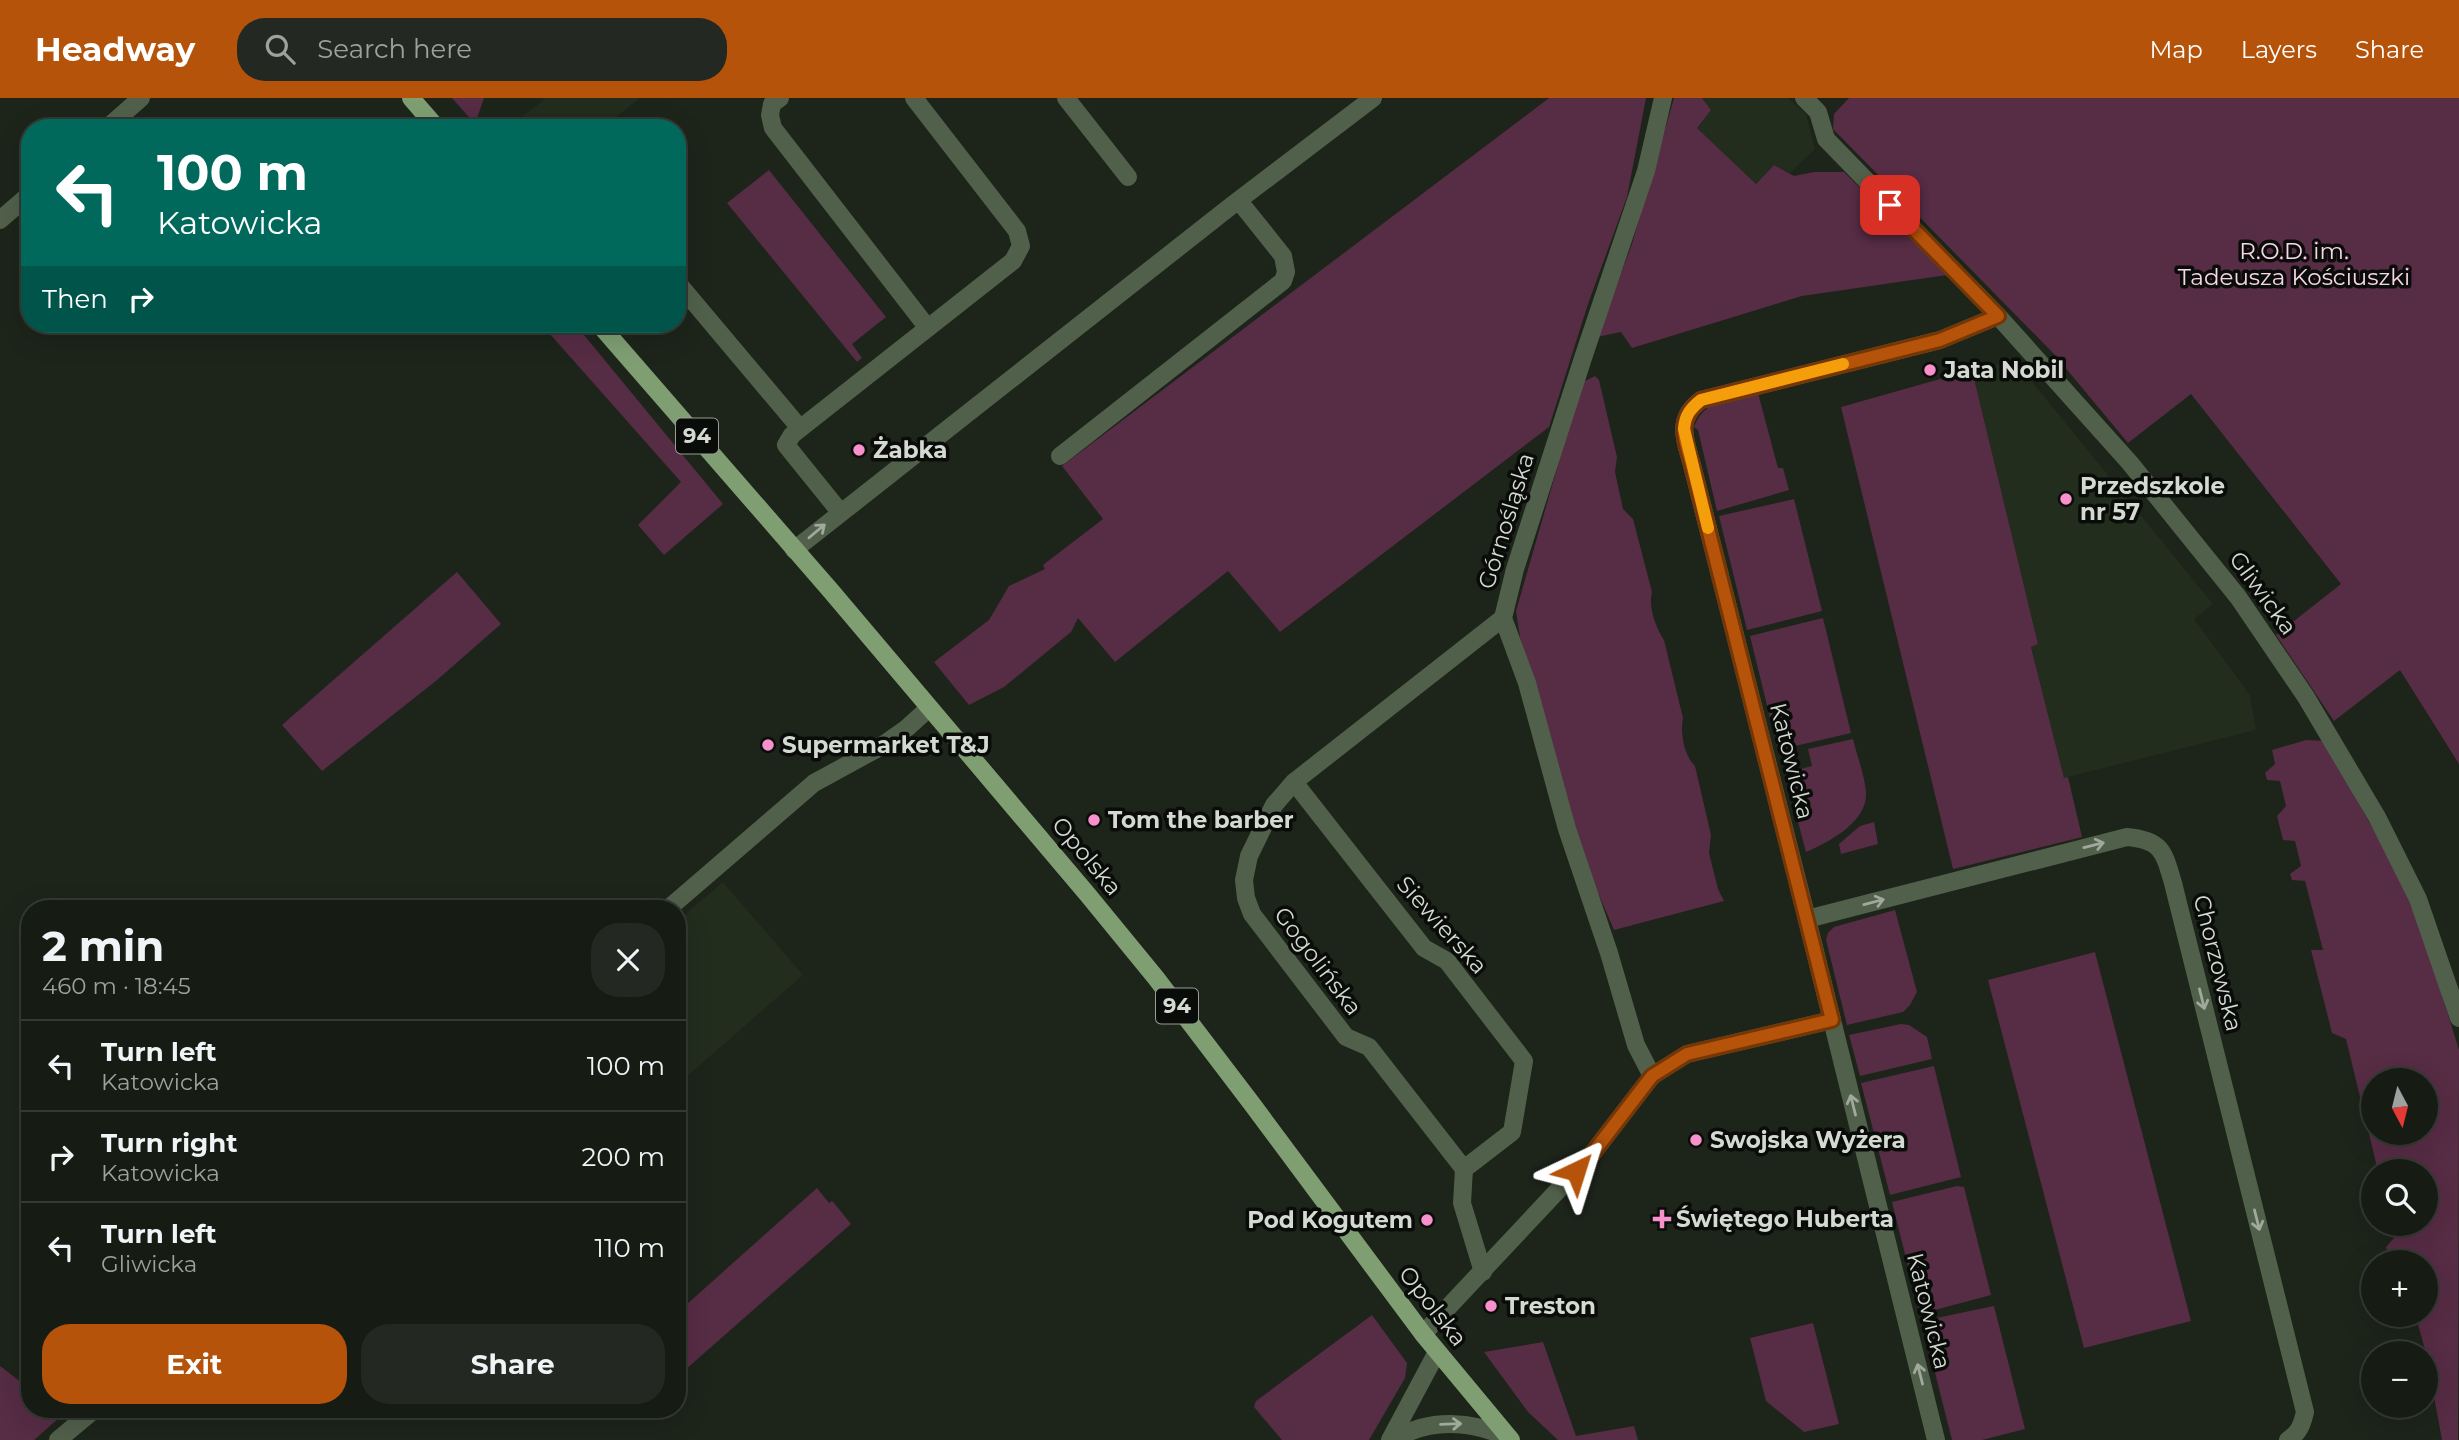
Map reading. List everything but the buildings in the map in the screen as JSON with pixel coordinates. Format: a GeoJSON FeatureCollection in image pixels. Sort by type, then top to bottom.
{"type":"FeatureCollection","features":[{"type":"Feature","properties":{"kind":"main road"},"geometry":{"type":"LineString","coordinates":[[411,98],[429,119]]}},
{"type":"Feature","properties":{"kind":"main road","name":"Opolska"},"geometry":{"type":"LineString","coordinates":[[607,333],[929,708],[1156,978],[1423,1334],[1510,1439]]}},
{"type":"Feature","properties":{"kind":"street"},"geometry":{"type":"LineString","coordinates":[[117,119],[141,98]]}},
{"type":"Feature","properties":{"kind":"street"},"geometry":{"type":"LineString","coordinates":[[780,98],[772,104],[770,115],[773,128],[927,327]]}},
{"type":"Feature","properties":{"kind":"street"},"geometry":{"type":"LineString","coordinates":[[839,512],[786,445],[799,427],[1013,261],[1021,246],[1017,231],[914,98]]}},
{"type":"Feature","properties":{"kind":"street"},"geometry":{"type":"LineString","coordinates":[[1066,98],[1128,177]]}},
{"type":"Feature","properties":{"kind":"street"},"geometry":{"type":"LineString","coordinates":[[794,550],[839,512],[1373,98]]}},
{"type":"Feature","properties":{"kind":"street","name":"Górnośląska"},"geometry":{"type":"LineString","coordinates":[[1652,1076],[1636,1045],[1607,945],[1567,829],[1527,683],[1503,618],[1515,569],[1646,172],[1663,98]]}},
{"type":"Feature","properties":{"kind":"street","name":"Gliwicka"},"geometry":{"type":"LineString","coordinates":[[1804,98],[1818,113],[1826,139],[1998,316],[2130,463],[2238,597],[2306,697],[2377,817],[2418,899],[2459,1018]]}},
{"type":"Feature","properties":{"kind":"street"},"geometry":{"type":"LineString","coordinates":[[1060,456],[1283,281],[1286,272],[1283,256],[1239,201]]}},
{"type":"Feature","properties":{"kind":"street"},"geometry":{"type":"LineString","coordinates":[[0,220],[21,202]]}},
{"type":"Feature","properties":{"kind":"street"},"geometry":{"type":"LineString","coordinates":[[686,293],[799,427]]}},
{"type":"Feature","properties":{"kind":"street","name":"Katowicka"},"geometry":{"type":"LineString","coordinates":[[1936,1440],[1684,429],[1685,418],[1691,408],[1701,400],[1940,340],[1998,316]]}},
{"type":"Feature","properties":{"kind":"street","name":"Gogolińska"},"geometry":{"type":"LineString","coordinates":[[1464,1169],[1369,1046],[1346,1037],[1252,914],[1244,880],[1249,856],[1274,805],[1294,782],[1503,618]]}},
{"type":"Feature","properties":{"kind":"street"},"geometry":{"type":"LineString","coordinates":[[678,900],[814,783],[880,747],[929,708]]}},
{"type":"Feature","properties":{"kind":"street","name":"Siewierska"},"geometry":{"type":"LineString","coordinates":[[1294,782],[1424,948],[1447,961],[1524,1061],[1512,1132],[1464,1169]]}},
{"type":"Feature","properties":{"kind":"street","name":"Chorzowska"},"geometry":{"type":"LineString","coordinates":[[1807,919],[2127,837],[2144,838],[2162,851],[2173,883],[2305,1412],[2296,1435],[2288,1440]]}},
{"type":"Feature","properties":{"kind":"street"},"geometry":{"type":"LineString","coordinates":[[1423,1334],[1592,1154],[1652,1076],[1687,1054],[1832,1020]]}},
{"type":"Feature","properties":{"kind":"street"},"geometry":{"type":"LineString","coordinates":[[1464,1169],[1462,1203],[1483,1272]]}},
{"type":"Feature","properties":{"kind":"street"},"geometry":{"type":"LineString","coordinates":[[1392,1440],[1437,1352]]}},
{"type":"Feature","properties":{"kind":"street"},"geometry":{"type":"LineString","coordinates":[[58,1440],[84,1418]]}},
{"type":"Feature","properties":{"kind":"street"},"geometry":{"type":"LineString","coordinates":[[1392,1440],[1423,1427],[1458,1423],[1492,1430],[1510,1439]]}},
{"type":"Feature","properties":{"kind":"shaded area"},"geometry":{"type":"Polygon","coordinates":[[[546,98],[640,98],[613,119],[519,119],[546,98]]]}},
{"type":"Feature","properties":{"kind":"shaded area"},"geometry":{"type":"Polygon","coordinates":[[[1702,98],[1788,98],[1806,114],[1815,149],[1790,173],[1774,165],[1756,184],[1697,128],[1711,110],[1702,98]]]}},
{"type":"Feature","properties":{"kind":"shaded area","name":"Przedszkole nr 57"},"geometry":{"type":"Polygon","coordinates":[[[2015,361],[2213,604],[2194,619],[2250,695],[2256,730],[2064,778],[2031,646],[2038,644],[1972,370],[2015,361]]]}},
{"type":"Feature","properties":{"kind":"shaded area"},"geometry":{"type":"Polygon","coordinates":[[[723,882],[803,975],[686,1077],[686,913],[723,882]]]}},
{"type":"Feature","properties":{"kind":"green space"},"geometry":{"type":"Polygon","coordinates":[[[452,98],[484,98],[477,119],[471,119],[452,98]]]}},
{"type":"Feature","properties":{"kind":"green space"},"geometry":{"type":"Polygon","coordinates":[[[1549,98],[1646,98],[1627,197],[1588,304],[1549,427],[1280,632],[1228,571],[1115,662],[1078,618],[1071,632],[1004,687],[969,705],[934,662],[989,620],[1009,586],[1045,569],[1043,565],[1103,519],[1062,466],[1549,98]]]}},
{"type":"Feature","properties":{"kind":"green space"},"geometry":{"type":"Polygon","coordinates":[[[1674,98],[1702,98],[1711,110],[1697,128],[1756,184],[1774,165],[1794,176],[1814,172],[1844,172],[1947,275],[1802,296],[1632,348],[1621,332],[1597,337],[1632,244],[1674,98]]]}},
{"type":"Feature","properties":{"kind":"green space","name":"R.O.D. im. Tadeusza Kościuszki"},"geometry":{"type":"Polygon","coordinates":[[[1849,98],[2459,98],[2459,764],[2400,670],[2334,721],[2276,635],[2341,584],[2191,394],[2128,443],[2054,354],[1833,129],[1834,114],[1849,98]]]}},
{"type":"Feature","properties":{"kind":"green space"},"geometry":{"type":"Polygon","coordinates":[[[769,170],[886,317],[852,344],[862,358],[857,362],[727,203],[769,170]]]}},
{"type":"Feature","properties":{"kind":"green space"},"geometry":{"type":"Polygon","coordinates":[[[549,333],[582,333],[723,504],[664,555],[638,525],[681,482],[549,333]]]}},
{"type":"Feature","properties":{"kind":"green space"},"geometry":{"type":"Polygon","coordinates":[[[1972,370],[2038,644],[2031,647],[2082,837],[1953,869],[1841,407],[1972,370]]]}},
{"type":"Feature","properties":{"kind":"green space"},"geometry":{"type":"Polygon","coordinates":[[[1595,376],[1599,380],[1617,457],[1615,472],[1623,509],[1633,519],[1652,592],[1652,611],[1664,640],[1683,718],[1684,744],[1695,766],[1711,835],[1709,853],[1718,889],[1724,901],[1614,930],[1579,848],[1520,637],[1516,611],[1579,392],[1585,381],[1595,376]]]}},
{"type":"Feature","properties":{"kind":"green space"},"geometry":{"type":"Polygon","coordinates":[[[1758,393],[1778,468],[1783,468],[1789,490],[1717,511],[1698,430],[1694,427],[1705,410],[1712,405],[1758,393]]]}},
{"type":"Feature","properties":{"kind":"green space"},"geometry":{"type":"Polygon","coordinates":[[[1794,499],[1822,611],[1747,630],[1719,516],[1794,499]]]}},
{"type":"Feature","properties":{"kind":"green space"},"geometry":{"type":"Polygon","coordinates":[[[457,572],[501,624],[437,680],[322,771],[282,725],[457,572]]]}},
{"type":"Feature","properties":{"kind":"green space"},"geometry":{"type":"Polygon","coordinates":[[[1823,618],[1851,733],[1778,750],[1750,636],[1823,618]]]}},
{"type":"Feature","properties":{"kind":"green space"},"geometry":{"type":"Polygon","coordinates":[[[1853,739],[1863,773],[1865,804],[1845,830],[1806,852],[1785,773],[1812,766],[1808,749],[1853,739]]]}},
{"type":"Feature","properties":{"kind":"green space"},"geometry":{"type":"Polygon","coordinates":[[[2306,740],[2324,741],[2393,865],[2420,925],[2459,1050],[2458,1440],[2442,1440],[2438,1418],[2438,1341],[2423,1341],[2419,1327],[2438,1327],[2438,1250],[2387,1250],[2386,1247],[2394,1236],[2438,1236],[2438,1159],[2375,1159],[2372,1145],[2438,1145],[2438,1068],[2361,1068],[2361,1101],[2346,1039],[2332,1033],[2311,950],[2323,950],[2305,881],[2292,880],[2290,874],[2301,866],[2295,841],[2283,840],[2277,816],[2286,806],[2280,781],[2267,780],[2265,773],[2275,764],[2272,750],[2306,740]]]}},
{"type":"Feature","properties":{"kind":"green space"},"geometry":{"type":"Polygon","coordinates":[[[1874,822],[1878,844],[1841,854],[1839,844],[1860,826],[1874,822]]]}},
{"type":"Feature","properties":{"kind":"green space"},"geometry":{"type":"Polygon","coordinates":[[[1895,910],[1917,992],[1903,1012],[1847,1025],[1826,940],[1828,933],[1834,927],[1895,910]]]}},
{"type":"Feature","properties":{"kind":"green space"},"geometry":{"type":"Polygon","coordinates":[[[2095,952],[2191,1321],[2084,1348],[1988,980],[2095,952]]]}},
{"type":"Feature","properties":{"kind":"green space"},"geometry":{"type":"Polygon","coordinates":[[[1901,1024],[1909,1025],[1927,1037],[1932,1059],[1860,1076],[1849,1035],[1901,1024]]]}},
{"type":"Feature","properties":{"kind":"green space"},"geometry":{"type":"Polygon","coordinates":[[[1934,1066],[1961,1177],[1890,1195],[1861,1083],[1934,1066]]]}},
{"type":"Feature","properties":{"kind":"green space"},"geometry":{"type":"Polygon","coordinates":[[[1957,1186],[1964,1187],[1991,1295],[1920,1314],[1892,1202],[1957,1186]]]}},
{"type":"Feature","properties":{"kind":"green space"},"geometry":{"type":"Polygon","coordinates":[[[817,1188],[851,1224],[686,1369],[686,1305],[817,1188]]]}},
{"type":"Feature","properties":{"kind":"green space"},"geometry":{"type":"Polygon","coordinates":[[[1994,1306],[2025,1429],[1982,1440],[1952,1440],[1922,1321],[1994,1306]]]}},
{"type":"Feature","properties":{"kind":"green space"},"geometry":{"type":"Polygon","coordinates":[[[1372,1315],[1407,1363],[1405,1378],[1369,1440],[1282,1440],[1254,1407],[1256,1401],[1372,1315]]]}},
{"type":"Feature","properties":{"kind":"green space"},"geometry":{"type":"Polygon","coordinates":[[[1813,1323],[1839,1424],[1804,1432],[1766,1401],[1750,1338],[1813,1323]]]}},
{"type":"Feature","properties":{"kind":"green space"},"geometry":{"type":"Polygon","coordinates":[[[1543,1342],[1576,1436],[1634,1426],[1638,1440],[1558,1440],[1528,1412],[1484,1352],[1543,1342]]]}},
{"type":"Feature","properties":{"kind":"green space"},"geometry":{"type":"Polygon","coordinates":[[[0,1366],[21,1382],[21,1418],[59,1418],[34,1440],[0,1440],[0,1366]]]}},
{"type":"Feature","properties":{"kind":"slow traffic"},"geometry":{"type":"LineString","coordinates":[[1708,528],[1684,429],[1685,418],[1691,408],[1701,400],[1843,364]]}},
{"type":"Feature","properties":{"kind":"place","name":"Jata Nobil"},"geometry":{"type":"Point","coordinates":[1930,370]}},
{"type":"Feature","properties":{"kind":"place","name":"Żabka"},"geometry":{"type":"Point","coordinates":[859,450]}},
{"type":"Feature","properties":{"kind":"place","name":"Przedszkole nr 57"},"geometry":{"type":"Point","coordinates":[2066,499]}},
{"type":"Feature","properties":{"kind":"place","name":"Supermarket T&J"},"geometry":{"type":"Point","coordinates":[768,745]}},
{"type":"Feature","properties":{"kind":"place","name":"Tom the barber"},"geometry":{"type":"Point","coordinates":[1094,820]}},
{"type":"Feature","properties":{"kind":"place","name":"Swojska Wyżera"},"geometry":{"type":"Point","coordinates":[1696,1140]}},
{"type":"Feature","properties":{"kind":"place","name":"Świętego Huberta"},"geometry":{"type":"Point","coordinates":[1662,1219]}},
{"type":"Feature","properties":{"kind":"place","name":"Pod Kogutem"},"geometry":{"type":"Point","coordinates":[1427,1220]}},
{"type":"Feature","properties":{"kind":"place","name":"Treston"},"geometry":{"type":"Point","coordinates":[1491,1306]}},
{"type":"Feature","properties":{"kind":"route"},"geometry":{"type":"LineString","coordinates":[[1576,1171],[1652,1076],[1687,1054],[1832,1020],[1684,429],[1685,418],[1691,408],[1701,400],[1940,340],[1998,316],[1890,205]]}}]}
